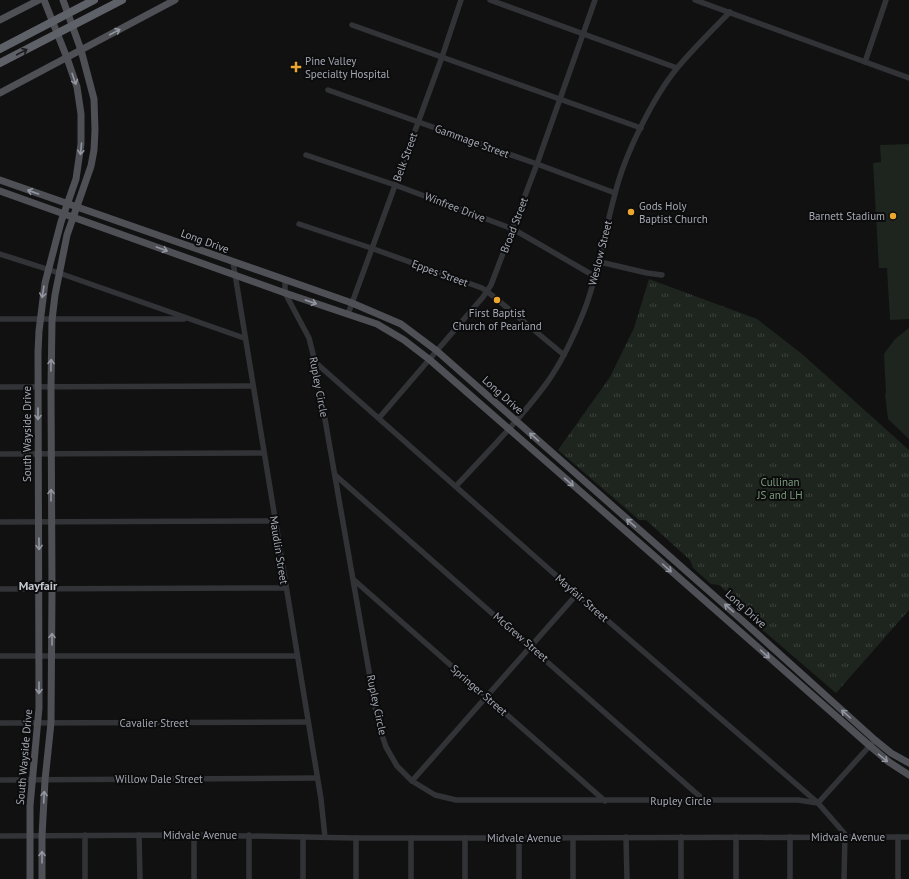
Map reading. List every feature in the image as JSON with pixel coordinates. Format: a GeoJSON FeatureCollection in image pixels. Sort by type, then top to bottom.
{"type":"FeatureCollection","features":[{"type":"Feature","properties":{"kind":"highway"},"geometry":{"type":"LineString","coordinates":[[0,49],[94,0]]}},
{"type":"Feature","properties":{"kind":"highway"},"geometry":{"type":"LineString","coordinates":[[0,63],[122,0]]}},
{"type":"Feature","properties":{"kind":"main road"},"geometry":{"type":"LineString","coordinates":[[0,20],[39,0]]}},
{"type":"Feature","properties":{"kind":"main road","name":"South Wayside Drive"},"geometry":{"type":"LineString","coordinates":[[30,879],[30,806],[39,723],[38,352],[40,319],[42,296],[55,240],[76,179],[79,162],[81,126],[80,99],[68,58],[44,0]]}},
{"type":"Feature","properties":{"kind":"main road"},"geometry":{"type":"LineString","coordinates":[[42,879],[42,836],[45,780],[51,723],[52,320],[59,272],[67,235],[91,166],[94,150],[95,130],[94,99],[81,50],[63,0]]}},
{"type":"Feature","properties":{"kind":"main road"},"geometry":{"type":"LineString","coordinates":[[0,93],[175,0]]}},
{"type":"Feature","properties":{"kind":"main road"},"geometry":{"type":"LineString","coordinates":[[81,126],[95,130]]}},
{"type":"Feature","properties":{"kind":"main road","name":"Long Drive"},"geometry":{"type":"LineString","coordinates":[[0,180],[352,303],[401,324],[438,351],[875,740],[892,753],[909,763]]}},
{"type":"Feature","properties":{"kind":"main road"},"geometry":{"type":"LineString","coordinates":[[10,195],[14,185]]}},
{"type":"Feature","properties":{"kind":"main road","name":"Long Drive"},"geometry":{"type":"LineString","coordinates":[[0,191],[285,293],[377,324],[404,340],[430,360],[888,762],[909,775]]}},
{"type":"Feature","properties":{"kind":"main road"},"geometry":{"type":"LineString","coordinates":[[125,236],[130,225]]}},
{"type":"Feature","properties":{"kind":"main road"},"geometry":{"type":"LineString","coordinates":[[178,255],[183,244]]}},
{"type":"Feature","properties":{"kind":"main road"},"geometry":{"type":"LineString","coordinates":[[466,392],[474,384]]}},
{"type":"Feature","properties":{"kind":"main road"},"geometry":{"type":"LineString","coordinates":[[549,464],[555,456]]}},
{"type":"Feature","properties":{"kind":"main road"},"geometry":{"type":"LineString","coordinates":[[594,503],[601,496]]}},
{"type":"Feature","properties":{"kind":"main road"},"geometry":{"type":"LineString","coordinates":[[644,547],[651,540]]}},
{"type":"Feature","properties":{"kind":"main road"},"geometry":{"type":"LineString","coordinates":[[689,587],[696,580]]}},
{"type":"Feature","properties":{"kind":"main road"},"geometry":{"type":"LineString","coordinates":[[738,630],[744,622]]}},
{"type":"Feature","properties":{"kind":"main road"},"geometry":{"type":"LineString","coordinates":[[781,668],[788,661]]}},
{"type":"Feature","properties":{"kind":"main road"},"geometry":{"type":"LineString","coordinates":[[823,705],[831,700]]}},
{"type":"Feature","properties":{"kind":"street","name":"Belk Street"},"geometry":{"type":"LineString","coordinates":[[348,314],[442,57],[461,0]]}},
{"type":"Feature","properties":{"kind":"street"},"geometry":{"type":"LineString","coordinates":[[490,0],[677,68]]}},
{"type":"Feature","properties":{"kind":"street","name":"Broad Street"},"geometry":{"type":"LineString","coordinates":[[379,418],[488,291],[537,164],[595,0]]}},
{"type":"Feature","properties":{"kind":"street"},"geometry":{"type":"LineString","coordinates":[[695,0],[909,78]]}},
{"type":"Feature","properties":{"kind":"street"},"geometry":{"type":"LineString","coordinates":[[865,62],[886,0]]}},
{"type":"Feature","properties":{"kind":"street","name":"Weslow Street"},"geometry":{"type":"LineString","coordinates":[[456,486],[515,421],[546,383],[564,355],[584,311],[596,277],[615,193],[626,162],[641,128],[658,96],[677,68],[730,12]]}},
{"type":"Feature","properties":{"kind":"street"},"geometry":{"type":"LineString","coordinates":[[352,25],[641,128]]}},
{"type":"Feature","properties":{"kind":"street","name":"Gammage Street"},"geometry":{"type":"LineString","coordinates":[[328,90],[418,121],[615,193]]}},
{"type":"Feature","properties":{"kind":"street","name":"Winfree Drive"},"geometry":{"type":"LineString","coordinates":[[306,154],[513,229],[596,277]]}},
{"type":"Feature","properties":{"kind":"street","name":"Eppes Street"},"geometry":{"type":"LineString","coordinates":[[299,224],[371,248],[488,291],[564,355]]}},
{"type":"Feature","properties":{"kind":"street"},"geometry":{"type":"LineString","coordinates":[[0,254],[48,270],[59,272],[244,338]]}},
{"type":"Feature","properties":{"kind":"street","name":"Maudlin Street"},"geometry":{"type":"LineString","coordinates":[[233,262],[244,338],[321,799],[325,837]]}},
{"type":"Feature","properties":{"kind":"street"},"geometry":{"type":"LineString","coordinates":[[600,262],[662,275]]}},
{"type":"Feature","properties":{"kind":"street","name":"Rupley Circle"},"geometry":{"type":"LineString","coordinates":[[285,280],[285,293],[309,338],[315,362],[378,723],[386,747],[397,766],[412,781],[435,795],[456,800],[798,800],[818,803]]}},
{"type":"Feature","properties":{"kind":"street"},"geometry":{"type":"LineString","coordinates":[[0,319],[52,320],[187,318]]}},
{"type":"Feature","properties":{"kind":"street","name":"Mayfair Street"},"geometry":{"type":"LineString","coordinates":[[315,362],[577,594],[818,803],[846,837]]}},
{"type":"Feature","properties":{"kind":"street"},"geometry":{"type":"LineString","coordinates":[[0,387],[252,386]]}},
{"type":"Feature","properties":{"kind":"street"},"geometry":{"type":"LineString","coordinates":[[0,454],[263,453]]}},
{"type":"Feature","properties":{"kind":"street","name":"McGrew Street"},"geometry":{"type":"LineString","coordinates":[[335,475],[531,646],[705,801]]}},
{"type":"Feature","properties":{"kind":"street"},"geometry":{"type":"LineString","coordinates":[[0,522],[274,521]]}},
{"type":"Feature","properties":{"kind":"street","name":"Springer Street"},"geometry":{"type":"LineString","coordinates":[[354,580],[605,801]]}},
{"type":"Feature","properties":{"kind":"street"},"geometry":{"type":"LineString","coordinates":[[0,589],[285,588]]}},
{"type":"Feature","properties":{"kind":"street"},"geometry":{"type":"LineString","coordinates":[[412,781],[577,594]]}},
{"type":"Feature","properties":{"kind":"street"},"geometry":{"type":"LineString","coordinates":[[0,656],[297,656]]}},
{"type":"Feature","properties":{"kind":"street","name":"Cavalier Street"},"geometry":{"type":"LineString","coordinates":[[0,723],[308,722]]}},
{"type":"Feature","properties":{"kind":"street"},"geometry":{"type":"LineString","coordinates":[[818,803],[875,740]]}},
{"type":"Feature","properties":{"kind":"street","name":"Willow Dale Street"},"geometry":{"type":"LineString","coordinates":[[0,780],[317,778]]}},
{"type":"Feature","properties":{"kind":"street"},"geometry":{"type":"LineString","coordinates":[[85,835],[85,879]]}},
{"type":"Feature","properties":{"kind":"street"},"geometry":{"type":"LineString","coordinates":[[139,835],[140,879]]}},
{"type":"Feature","properties":{"kind":"street"},"geometry":{"type":"LineString","coordinates":[[194,835],[194,879]]}},
{"type":"Feature","properties":{"kind":"street"},"geometry":{"type":"LineString","coordinates":[[249,835],[249,879]]}},
{"type":"Feature","properties":{"kind":"street","name":"Midvale Avenue"},"geometry":{"type":"LineString","coordinates":[[42,836],[249,835],[356,838],[790,836],[909,837]]}},
{"type":"Feature","properties":{"kind":"street"},"geometry":{"type":"LineString","coordinates":[[0,836],[42,836]]}},
{"type":"Feature","properties":{"kind":"street"},"geometry":{"type":"LineString","coordinates":[[303,836],[303,879]]}},
{"type":"Feature","properties":{"kind":"street"},"geometry":{"type":"LineString","coordinates":[[790,836],[790,879]]}},
{"type":"Feature","properties":{"kind":"street"},"geometry":{"type":"LineString","coordinates":[[626,837],[626,879]]}},
{"type":"Feature","properties":{"kind":"street"},"geometry":{"type":"LineString","coordinates":[[681,837],[681,879]]}},
{"type":"Feature","properties":{"kind":"street"},"geometry":{"type":"LineString","coordinates":[[736,837],[736,879]]}},
{"type":"Feature","properties":{"kind":"street"},"geometry":{"type":"LineString","coordinates":[[844,879],[846,837]]}},
{"type":"Feature","properties":{"kind":"street"},"geometry":{"type":"LineString","coordinates":[[898,837],[898,879]]}},
{"type":"Feature","properties":{"kind":"street"},"geometry":{"type":"LineString","coordinates":[[356,838],[356,879]]}},
{"type":"Feature","properties":{"kind":"street"},"geometry":{"type":"LineString","coordinates":[[411,838],[411,879]]}},
{"type":"Feature","properties":{"kind":"street"},"geometry":{"type":"LineString","coordinates":[[465,838],[465,879]]}},
{"type":"Feature","properties":{"kind":"street"},"geometry":{"type":"LineString","coordinates":[[519,838],[519,879]]}},
{"type":"Feature","properties":{"kind":"street"},"geometry":{"type":"LineString","coordinates":[[573,838],[573,879]]}},
{"type":"Feature","properties":{"kind":"green space","name":"Barnett Stadium"},"geometry":{"type":"Polygon","coordinates":[[[909,144],[909,319],[890,320],[887,268],[879,268],[873,163],[881,162],[880,145],[909,144]]]}},
{"type":"Feature","properties":{"kind":"green space","name":"Cullinan JS and LH"},"geometry":{"type":"Polygon","coordinates":[[[649,279],[757,319],[802,354],[909,450],[909,610],[836,693],[745,615],[745,608],[719,585],[711,584],[693,568],[690,560],[646,520],[639,520],[558,450],[610,377],[634,328],[649,279]]]}},
{"type":"Feature","properties":{"kind":"green space"},"geometry":{"type":"Polygon","coordinates":[[[909,328],[909,439],[888,419],[885,394],[884,354],[895,339],[909,328]]]}},
{"type":"Feature","properties":{"kind":"place","name":"Pine Valley Specialty Hospital"},"geometry":{"type":"Point","coordinates":[296,67]}},
{"type":"Feature","properties":{"kind":"place","name":"Gods Holy Baptist Church"},"geometry":{"type":"Point","coordinates":[631,212]}},
{"type":"Feature","properties":{"kind":"place","name":"Barnett Stadium"},"geometry":{"type":"Point","coordinates":[893,216]}},
{"type":"Feature","properties":{"kind":"place","name":"First Baptist Church of Pearland"},"geometry":{"type":"Point","coordinates":[497,300]}},
{"type":"Feature","properties":{"kind":"district","name":"Mayfair"},"geometry":{"type":"Point","coordinates":[38,585]}}]}
